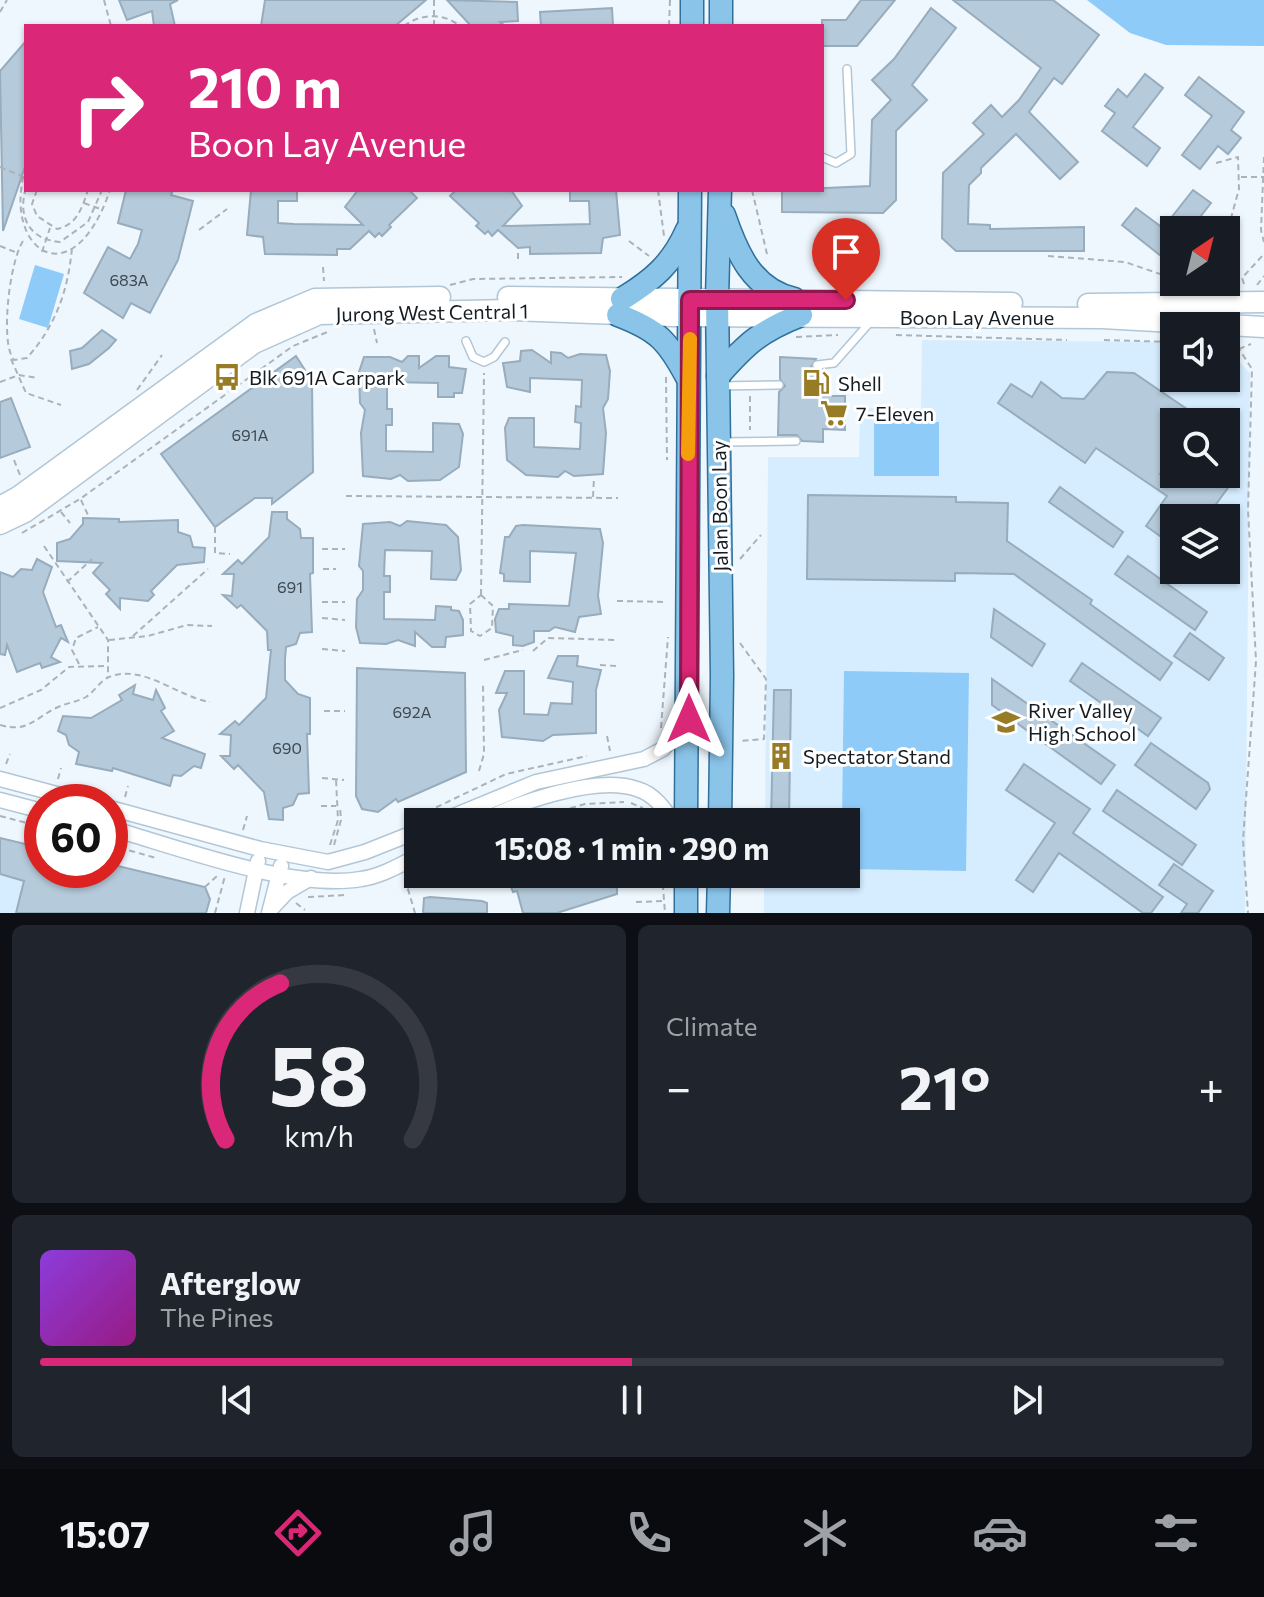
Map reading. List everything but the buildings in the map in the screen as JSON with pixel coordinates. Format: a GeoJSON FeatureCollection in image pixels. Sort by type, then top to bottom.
{"type":"FeatureCollection","features":[{"type":"Feature","properties":{"kind":"main road"},"geometry":{"type":"LineString","coordinates":[[692,0],[692,24]]}},
{"type":"Feature","properties":{"kind":"main road"},"geometry":{"type":"LineString","coordinates":[[721,0],[721,24]]}},
{"type":"Feature","properties":{"kind":"main road","name":"Jalan Boon Lay"},"geometry":{"type":"LineString","coordinates":[[686,808],[690,192]]}},
{"type":"Feature","properties":{"kind":"main road"},"geometry":{"type":"LineString","coordinates":[[718,381],[747,342],[798,307],[774,294],[748,269],[736,250],[720,196]]}},
{"type":"Feature","properties":{"kind":"main road","name":"Jalan Boon Lay"},"geometry":{"type":"LineString","coordinates":[[720,196],[717,307],[720,808]]}},
{"type":"Feature","properties":{"kind":"main road"},"geometry":{"type":"LineString","coordinates":[[690,222],[677,254],[665,270],[620,307],[663,338],[691,383]]}},
{"type":"Feature","properties":{"kind":"main road"},"geometry":{"type":"LineString","coordinates":[[686,888],[686,913]]}},
{"type":"Feature","properties":{"kind":"main road"},"geometry":{"type":"LineString","coordinates":[[718,913],[719,888]]}},
{"type":"Feature","properties":{"kind":"street","name":"Boon Lay Avenue"},"geometry":{"type":"LineString","coordinates":[[690,308],[1122,305],[1255,294]]}},
{"type":"Feature","properties":{"kind":"street","name":"Jurong West Central 1"},"geometry":{"type":"LineString","coordinates":[[0,507],[30,489],[256,324],[299,303],[366,296],[690,308]]}},
{"type":"Feature","properties":{"kind":"street","name":"Jurong West Central 1"},"geometry":{"type":"LineString","coordinates":[[0,524],[25,512],[254,343],[304,318],[334,312],[620,307]]}},
{"type":"Feature","properties":{"kind":"street","name":"Boon Lay Avenue"},"geometry":{"type":"LineString","coordinates":[[798,307],[875,317],[1102,318],[1260,334]]}},
{"type":"Feature","properties":{"kind":"street"},"geometry":{"type":"LineString","coordinates":[[473,808],[536,782],[624,766],[663,749],[689,719]]}},
{"type":"Feature","properties":{"kind":"street"},"geometry":{"type":"LineString","coordinates":[[0,779],[36,784]]}},
{"type":"Feature","properties":{"kind":"street"},"geometry":{"type":"LineString","coordinates":[[516,808],[536,800],[617,784],[639,789],[663,808]]}},
{"type":"Feature","properties":{"kind":"street"},"geometry":{"type":"LineString","coordinates":[[0,800],[24,807]]}},
{"type":"Feature","properties":{"kind":"street"},"geometry":{"type":"LineString","coordinates":[[128,813],[260,849],[328,862],[365,852],[404,832]]}},
{"type":"Feature","properties":{"kind":"street"},"geometry":{"type":"LineString","coordinates":[[128,833],[257,868],[311,878],[361,879],[404,862]]}},
{"type":"Feature","properties":{"kind":"street"},"geometry":{"type":"LineString","coordinates":[[247,913],[260,849]]}},
{"type":"Feature","properties":{"kind":"street"},"geometry":{"type":"LineString","coordinates":[[269,912],[285,854]]}},
{"type":"Feature","properties":{"kind":"street"},"geometry":{"type":"LineString","coordinates":[[269,912],[287,892],[311,878]]}},
{"type":"Feature","properties":{"kind":"lane"},"geometry":{"type":"LineString","coordinates":[[824,158],[836,163],[851,154],[847,69]]}},
{"type":"Feature","properties":{"kind":"lane"},"geometry":{"type":"LineString","coordinates":[[817,365],[834,363],[875,317]]}},
{"type":"Feature","properties":{"kind":"lane"},"geometry":{"type":"LineString","coordinates":[[466,341],[473,357],[484,362],[494,357],[505,342]]}},
{"type":"Feature","properties":{"kind":"lane"},"geometry":{"type":"LineString","coordinates":[[718,381],[750,386],[779,385]]}},
{"type":"Feature","properties":{"kind":"lane"},"geometry":{"type":"LineString","coordinates":[[718,442],[796,441]]}},
{"type":"Feature","properties":{"kind":"path"},"geometry":{"type":"LineString","coordinates":[[0,12],[7,0]]}},
{"type":"Feature","properties":{"kind":"path"},"geometry":{"type":"LineString","coordinates":[[104,0],[110,24]]}},
{"type":"Feature","properties":{"kind":"path"},"geometry":{"type":"LineString","coordinates":[[434,0],[434,24]]}},
{"type":"Feature","properties":{"kind":"path"},"geometry":{"type":"LineString","coordinates":[[669,24],[670,0]]}},
{"type":"Feature","properties":{"kind":"path"},"geometry":{"type":"LineString","coordinates":[[407,24],[419,17],[433,15],[455,24]]}},
{"type":"Feature","properties":{"kind":"path"},"geometry":{"type":"LineString","coordinates":[[1216,163],[1238,157],[1237,206],[1233,216]]}},
{"type":"Feature","properties":{"kind":"path"},"geometry":{"type":"LineString","coordinates":[[1264,157],[1261,230],[1264,242]]}},
{"type":"Feature","properties":{"kind":"path"},"geometry":{"type":"LineString","coordinates":[[0,167],[24,177]]}},
{"type":"Feature","properties":{"kind":"path"},"geometry":{"type":"LineString","coordinates":[[17,224],[15,198],[24,171]]}},
{"type":"Feature","properties":{"kind":"path"},"geometry":{"type":"LineString","coordinates":[[1239,177],[1263,177]]}},
{"type":"Feature","properties":{"kind":"path"},"geometry":{"type":"LineString","coordinates":[[26,192],[23,215],[31,231],[45,240],[60,242],[72,237],[88,222],[101,192]]}},
{"type":"Feature","properties":{"kind":"path"},"geometry":{"type":"LineString","coordinates":[[36,192],[32,204],[37,216],[51,227],[68,227],[87,192]]}},
{"type":"Feature","properties":{"kind":"path"},"geometry":{"type":"LineString","coordinates":[[19,234],[23,241],[41,254],[58,254],[72,248],[93,228],[109,192]]}},
{"type":"Feature","properties":{"kind":"path"},"geometry":{"type":"LineString","coordinates":[[752,192],[767,254]]}},
{"type":"Feature","properties":{"kind":"path"},"geometry":{"type":"LineString","coordinates":[[83,203],[103,210]]}},
{"type":"Feature","properties":{"kind":"path"},"geometry":{"type":"LineString","coordinates":[[199,230],[227,209]]}},
{"type":"Feature","properties":{"kind":"path"},"geometry":{"type":"LineString","coordinates":[[41,254],[51,227]]}},
{"type":"Feature","properties":{"kind":"path"},"geometry":{"type":"LineString","coordinates":[[23,241],[16,252],[2,309],[4,348],[11,358],[16,376],[32,398],[61,405]]}},
{"type":"Feature","properties":{"kind":"path"},"geometry":{"type":"LineString","coordinates":[[629,241],[656,262]]}},
{"type":"Feature","properties":{"kind":"path"},"geometry":{"type":"LineString","coordinates":[[0,246],[16,252]]}},
{"type":"Feature","properties":{"kind":"path"},"geometry":{"type":"LineString","coordinates":[[11,358],[27,358],[54,322],[69,280],[72,248]]}},
{"type":"Feature","properties":{"kind":"path"},"geometry":{"type":"LineString","coordinates":[[518,253],[518,262]]}},
{"type":"Feature","properties":{"kind":"path"},"geometry":{"type":"LineString","coordinates":[[1264,254],[1242,278],[1255,294],[1264,276]]}},
{"type":"Feature","properties":{"kind":"path"},"geometry":{"type":"LineString","coordinates":[[1048,256],[1125,262],[1160,273]]}},
{"type":"Feature","properties":{"kind":"path"},"geometry":{"type":"LineString","coordinates":[[323,267],[324,289]]}},
{"type":"Feature","properties":{"kind":"path"},"geometry":{"type":"LineString","coordinates":[[364,329],[374,329]]}},
{"type":"Feature","properties":{"kind":"path"},"geometry":{"type":"LineString","coordinates":[[18,535],[80,499],[293,346],[332,331]]}},
{"type":"Feature","properties":{"kind":"path"},"geometry":{"type":"LineString","coordinates":[[794,338],[859,334]]}},
{"type":"Feature","properties":{"kind":"path"},"geometry":{"type":"LineString","coordinates":[[1240,348],[1260,334]]}},
{"type":"Feature","properties":{"kind":"path"},"geometry":{"type":"LineString","coordinates":[[890,335],[1067,340]]}},
{"type":"Feature","properties":{"kind":"path"},"geometry":{"type":"LineString","coordinates":[[1104,340],[1160,342]]}},
{"type":"Feature","properties":{"kind":"path"},"geometry":{"type":"LineString","coordinates":[[1240,351],[1252,369],[1248,510],[1256,661],[1243,840],[1248,913]]}},
{"type":"Feature","properties":{"kind":"path"},"geometry":{"type":"LineString","coordinates":[[136,395],[162,355]]}},
{"type":"Feature","properties":{"kind":"path"},"geometry":{"type":"LineString","coordinates":[[481,595],[470,604],[471,631],[480,636],[492,628],[493,606],[481,595],[484,362]]}},
{"type":"Feature","properties":{"kind":"path"},"geometry":{"type":"LineString","coordinates":[[666,368],[667,460]]}},
{"type":"Feature","properties":{"kind":"path"},"geometry":{"type":"LineString","coordinates":[[0,382],[29,374],[38,378]]}},
{"type":"Feature","properties":{"kind":"path"},"geometry":{"type":"LineString","coordinates":[[750,386],[750,442]]}},
{"type":"Feature","properties":{"kind":"path"},"geometry":{"type":"LineString","coordinates":[[593,498],[594,478]]}},
{"type":"Feature","properties":{"kind":"path"},"geometry":{"type":"LineString","coordinates":[[346,496],[618,498]]}},
{"type":"Feature","properties":{"kind":"path"},"geometry":{"type":"LineString","coordinates":[[80,499],[88,515]]}},
{"type":"Feature","properties":{"kind":"path"},"geometry":{"type":"LineString","coordinates":[[215,527],[215,553],[230,554]]}},
{"type":"Feature","properties":{"kind":"path"},"geometry":{"type":"LineString","coordinates":[[720,574],[742,557],[761,535]]}},
{"type":"Feature","properties":{"kind":"path"},"geometry":{"type":"LineString","coordinates":[[44,546],[108,640],[108,677]]}},
{"type":"Feature","properties":{"kind":"path"},"geometry":{"type":"LineString","coordinates":[[322,549],[345,549]]}},
{"type":"Feature","properties":{"kind":"path"},"geometry":{"type":"LineString","coordinates":[[67,582],[92,559]]}},
{"type":"Feature","properties":{"kind":"path"},"geometry":{"type":"LineString","coordinates":[[132,636],[208,569]]}},
{"type":"Feature","properties":{"kind":"path"},"geometry":{"type":"LineString","coordinates":[[323,569],[336,569]]}},
{"type":"Feature","properties":{"kind":"path"},"geometry":{"type":"LineString","coordinates":[[617,601],[667,602]]}},
{"type":"Feature","properties":{"kind":"path"},"geometry":{"type":"LineString","coordinates":[[322,602],[345,602]]}},
{"type":"Feature","properties":{"kind":"path"},"geometry":{"type":"LineString","coordinates":[[322,618],[345,620]]}},
{"type":"Feature","properties":{"kind":"path"},"geometry":{"type":"LineString","coordinates":[[108,640],[148,636],[187,625],[212,626]]}},
{"type":"Feature","properties":{"kind":"path"},"geometry":{"type":"LineString","coordinates":[[80,665],[72,650],[76,638],[99,627]]}},
{"type":"Feature","properties":{"kind":"path"},"geometry":{"type":"LineString","coordinates":[[663,749],[654,738],[664,720],[663,677],[668,637]]}},
{"type":"Feature","properties":{"kind":"path"},"geometry":{"type":"LineString","coordinates":[[533,651],[548,638],[617,640]]}},
{"type":"Feature","properties":{"kind":"path"},"geometry":{"type":"LineString","coordinates":[[735,742],[762,741],[765,733],[766,679],[738,642]]}},
{"type":"Feature","properties":{"kind":"path"},"geometry":{"type":"LineString","coordinates":[[322,649],[345,651]]}},
{"type":"Feature","properties":{"kind":"path"},"geometry":{"type":"LineString","coordinates":[[484,660],[523,650]]}},
{"type":"Feature","properties":{"kind":"path"},"geometry":{"type":"LineString","coordinates":[[0,708],[27,698],[60,671],[80,665],[108,666]]}},
{"type":"Feature","properties":{"kind":"path"},"geometry":{"type":"LineString","coordinates":[[600,665],[616,666]]}},
{"type":"Feature","properties":{"kind":"path"},"geometry":{"type":"LineString","coordinates":[[0,725],[15,729],[34,724],[54,709],[84,699],[108,677],[154,679],[184,696],[210,702]]}},
{"type":"Feature","properties":{"kind":"path"},"geometry":{"type":"LineString","coordinates":[[479,771],[484,754],[483,683]]}},
{"type":"Feature","properties":{"kind":"path"},"geometry":{"type":"LineString","coordinates":[[324,711],[345,711]]}},
{"type":"Feature","properties":{"kind":"path"},"geometry":{"type":"LineString","coordinates":[[607,736],[610,753]]}},
{"type":"Feature","properties":{"kind":"path"},"geometry":{"type":"LineString","coordinates":[[6,764],[10,754]]}},
{"type":"Feature","properties":{"kind":"path"},"geometry":{"type":"LineString","coordinates":[[446,808],[506,774],[596,754]]}},
{"type":"Feature","properties":{"kind":"path"},"geometry":{"type":"LineString","coordinates":[[58,784],[61,768]]}},
{"type":"Feature","properties":{"kind":"path"},"geometry":{"type":"LineString","coordinates":[[322,778],[344,780]]}},
{"type":"Feature","properties":{"kind":"path"},"geometry":{"type":"LineString","coordinates":[[332,846],[339,806],[336,779]]}},
{"type":"Feature","properties":{"kind":"path"},"geometry":{"type":"LineString","coordinates":[[572,808],[615,801],[641,808]]}},
{"type":"Feature","properties":{"kind":"path"},"geometry":{"type":"LineString","coordinates":[[654,808],[659,802]]}},
{"type":"Feature","properties":{"kind":"path"},"geometry":{"type":"LineString","coordinates":[[321,806],[345,807]]}},
{"type":"Feature","properties":{"kind":"path"},"geometry":{"type":"LineString","coordinates":[[0,816],[24,822]]}},
{"type":"Feature","properties":{"kind":"path"},"geometry":{"type":"LineString","coordinates":[[237,829],[243,830],[247,816]]}},
{"type":"Feature","properties":{"kind":"path"},"geometry":{"type":"LineString","coordinates":[[321,847],[343,844]]}},
{"type":"Feature","properties":{"kind":"path"},"geometry":{"type":"LineString","coordinates":[[205,887],[226,871],[215,913]]}},
{"type":"Feature","properties":{"kind":"path"},"geometry":{"type":"LineString","coordinates":[[410,888],[415,913]]}},
{"type":"Feature","properties":{"kind":"path"},"geometry":{"type":"LineString","coordinates":[[664,888],[665,913]]}},
{"type":"Feature","properties":{"kind":"path"},"geometry":{"type":"LineString","coordinates":[[636,902],[665,901]]}},
{"type":"Feature","properties":{"kind":"path"},"geometry":{"type":"LineString","coordinates":[[298,906],[305,910]]}},
{"type":"Feature","properties":{"kind":"shaded area"},"geometry":{"type":"Polygon","coordinates":[[[1087,0],[1264,0],[1264,46],[1166,45],[1130,33],[1087,0]]]}},
{"type":"Feature","properties":{"kind":"shaded area"},"geometry":{"type":"Polygon","coordinates":[[[35,265],[64,274],[48,328],[19,319],[35,265]]]}},
{"type":"Feature","properties":{"kind":"shaded area","name":"River Valley High School"},"geometry":{"type":"Polygon","coordinates":[[[922,340],[1160,342],[1160,392],[1240,392],[1240,363],[1250,373],[1245,913],[764,913],[764,888],[860,888],[860,808],[765,808],[768,457],[859,457],[860,408],[921,408],[922,340]]]}},
{"type":"Feature","properties":{"kind":"shaded area"},"geometry":{"type":"Polygon","coordinates":[[[874,421],[939,422],[939,476],[874,476],[874,421]]]}},
{"type":"Feature","properties":{"kind":"shaded area"},"geometry":{"type":"Polygon","coordinates":[[[844,671],[969,673],[966,871],[860,869],[860,808],[842,808],[844,671]]]}},
{"type":"Feature","properties":{"kind":"shaded area"},"geometry":{"type":"Polygon","coordinates":[[[0,875],[24,881],[16,913],[0,913],[0,875]]]}},
{"type":"Feature","properties":{"kind":"slow traffic"},"geometry":{"type":"LineString","coordinates":[[688,454],[690,339]]}},
{"type":"Feature","properties":{"kind":"place","name":"Blk 691A Carpark"},"geometry":{"type":"Point","coordinates":[227,377]}},
{"type":"Feature","properties":{"kind":"place","name":"Shell"},"geometry":{"type":"Point","coordinates":[816,383]}},
{"type":"Feature","properties":{"kind":"place","name":"7-Eleven"},"geometry":{"type":"Point","coordinates":[834,413]}},
{"type":"Feature","properties":{"kind":"place","name":"River Valley High School"},"geometry":{"type":"Point","coordinates":[1006,722]}},
{"type":"Feature","properties":{"kind":"place","name":"Spectator Stand"},"geometry":{"type":"Point","coordinates":[781,756]}},
{"type":"Feature","properties":{"kind":"route"},"geometry":{"type":"LineString","coordinates":[[689,719],[690,300],[846,300]]}}]}
